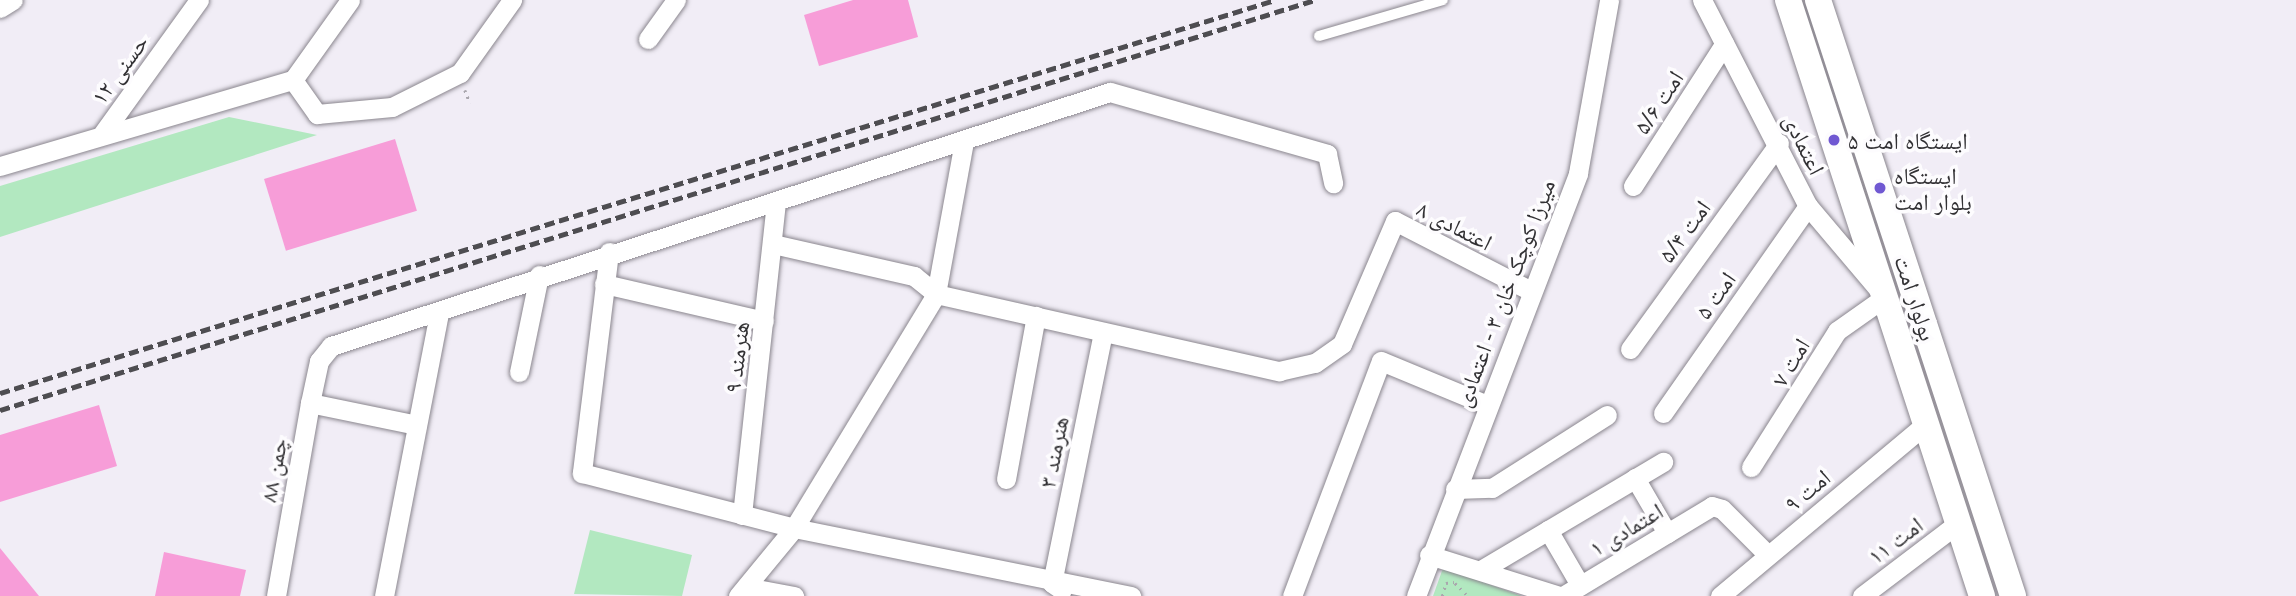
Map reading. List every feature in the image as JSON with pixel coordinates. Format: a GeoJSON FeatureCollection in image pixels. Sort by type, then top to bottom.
{"type":"FeatureCollection","features":[{"type":"Feature","properties":{"kind":"main road","name":"بولوار امت"},"geometry":{"type":"LineString","coordinates":[[1788,0],[1982,596]]}},
{"type":"Feature","properties":{"kind":"main road","name":"بولوار امت"},"geometry":{"type":"LineString","coordinates":[[1818,0],[2013,596]]}},
{"type":"Feature","properties":{"kind":"street"},"geometry":{"type":"LineString","coordinates":[[0,8],[13,0]]}},
{"type":"Feature","properties":{"kind":"street","name":"حسنی ۱۲"},"geometry":{"type":"LineString","coordinates":[[103,133],[199,0]]}},
{"type":"Feature","properties":{"kind":"street"},"geometry":{"type":"LineString","coordinates":[[0,166],[103,133],[293,79],[350,0]]}},
{"type":"Feature","properties":{"kind":"street"},"geometry":{"type":"LineString","coordinates":[[293,79],[317,114],[392,107],[460,73],[512,0]]}},
{"type":"Feature","properties":{"kind":"street"},"geometry":{"type":"LineString","coordinates":[[648,39],[676,0]]}},
{"type":"Feature","properties":{"kind":"street","name":"میرزا کوچک خان ۳ - اعتمادی"},"geometry":{"type":"LineString","coordinates":[[1416,596],[1429,555],[1578,173],[1609,0]]}},
{"type":"Feature","properties":{"kind":"street","name":"اعتمادی"},"geometry":{"type":"LineString","coordinates":[[1702,0],[1779,143],[1808,206],[1885,297]]}},
{"type":"Feature","properties":{"kind":"street","name":"امت ۵/۶"},"geometry":{"type":"LineString","coordinates":[[1633,186],[1724,44]]}},
{"type":"Feature","properties":{"kind":"street"},"geometry":{"type":"LineString","coordinates":[[383,596],[439,313],[609,252],[776,203],[1110,92],[1326,154],[1333,183]]}},
{"type":"Feature","properties":{"kind":"street"},"geometry":{"type":"LineString","coordinates":[[742,592],[794,528],[936,294],[964,141]]}},
{"type":"Feature","properties":{"kind":"street","name":"امت ۵/۴"},"geometry":{"type":"LineString","coordinates":[[1630,349],[1779,143]]}},
{"type":"Feature","properties":{"kind":"street","name":"هنرمند ۹"},"geometry":{"type":"LineString","coordinates":[[742,515],[776,203]]}},
{"type":"Feature","properties":{"kind":"street","name":"امت ۵"},"geometry":{"type":"LineString","coordinates":[[1663,413],[1808,206]]}},
{"type":"Feature","properties":{"kind":"street","name":"اعتمادی ۸"},"geometry":{"type":"LineString","coordinates":[[1103,332],[1279,371],[1315,363],[1342,344],[1395,221],[1531,291]]}},
{"type":"Feature","properties":{"kind":"street"},"geometry":{"type":"LineString","coordinates":[[773,244],[914,275],[936,294],[1103,332]]}},
{"type":"Feature","properties":{"kind":"street"},"geometry":{"type":"LineString","coordinates":[[609,252],[582,473],[794,528],[952,557],[1052,583],[1131,596]]}},
{"type":"Feature","properties":{"kind":"street"},"geometry":{"type":"LineString","coordinates":[[519,372],[540,275]]}},
{"type":"Feature","properties":{"kind":"street"},"geometry":{"type":"LineString","coordinates":[[604,284],[764,321]]}},
{"type":"Feature","properties":{"kind":"street","name":"امت ۷"},"geometry":{"type":"LineString","coordinates":[[1751,467],[1837,331],[1885,297]]}},
{"type":"Feature","properties":{"kind":"street","name":"چمن ۸۸"},"geometry":{"type":"LineString","coordinates":[[276,596],[310,403],[322,353],[439,313]]}},
{"type":"Feature","properties":{"kind":"street"},"geometry":{"type":"LineString","coordinates":[[1006,479],[1036,316]]}},
{"type":"Feature","properties":{"kind":"street","name":"هنرمند ۳"},"geometry":{"type":"LineString","coordinates":[[1052,583],[1103,332]]}},
{"type":"Feature","properties":{"kind":"street"},"geometry":{"type":"LineString","coordinates":[[1292,596],[1381,361],[1487,405]]}},
{"type":"Feature","properties":{"kind":"street"},"geometry":{"type":"LineString","coordinates":[[310,403],[417,425]]}},
{"type":"Feature","properties":{"kind":"street"},"geometry":{"type":"LineString","coordinates":[[1455,489],[1492,488],[1607,415]]}},
{"type":"Feature","properties":{"kind":"street","name":"امت ۹"},"geometry":{"type":"LineString","coordinates":[[1720,596],[1926,424]]}},
{"type":"Feature","properties":{"kind":"street"},"geometry":{"type":"LineString","coordinates":[[1480,570],[1662,462]]}},
{"type":"Feature","properties":{"kind":"street"},"geometry":{"type":"LineString","coordinates":[[1635,478],[1667,533]]}},
{"type":"Feature","properties":{"kind":"street","name":"اعتمادی ۱"},"geometry":{"type":"LineString","coordinates":[[1429,555],[1561,596],[1716,505],[1768,555]]}},
{"type":"Feature","properties":{"kind":"street","name":"امت ۱۱"},"geometry":{"type":"LineString","coordinates":[[1862,596],[1958,523]]}},
{"type":"Feature","properties":{"kind":"street"},"geometry":{"type":"LineString","coordinates":[[1548,530],[1580,585]]}},
{"type":"Feature","properties":{"kind":"street"},"geometry":{"type":"LineString","coordinates":[[1052,583],[1071,596]]}},
{"type":"Feature","properties":{"kind":"street"},"geometry":{"type":"LineString","coordinates":[[742,592],[794,596]]}},
{"type":"Feature","properties":{"kind":"lane"},"geometry":{"type":"LineString","coordinates":[[1319,36],[1443,0]]}},
{"type":"Feature","properties":{"kind":"path"},"geometry":{"type":"LineString","coordinates":[[1442,596],[1446,583]]}},
{"type":"Feature","properties":{"kind":"green space"},"geometry":{"type":"Polygon","coordinates":[[[229,117],[317,135],[0,237],[0,186],[229,117]]]}},
{"type":"Feature","properties":{"kind":"green space"},"geometry":{"type":"Polygon","coordinates":[[[590,530],[692,555],[682,596],[574,594],[590,530]]]}},
{"type":"Feature","properties":{"kind":"green space"},"geometry":{"type":"Polygon","coordinates":[[[1443,568],[1522,596],[1433,596],[1443,568]]]}},
{"type":"Feature","properties":{"kind":"building"},"geometry":{"type":"Polygon","coordinates":[[[853,0],[908,0],[918,37],[819,66],[804,15],[853,0]]]}},
{"type":"Feature","properties":{"kind":"building"},"geometry":{"type":"Polygon","coordinates":[[[395,139],[417,211],[286,251],[264,179],[395,139]]]}},
{"type":"Feature","properties":{"kind":"building"},"geometry":{"type":"Polygon","coordinates":[[[99,405],[117,466],[0,502],[0,435],[99,405]]]}},
{"type":"Feature","properties":{"kind":"building"},"geometry":{"type":"Polygon","coordinates":[[[0,548],[39,596],[0,596],[0,548]]]}},
{"type":"Feature","properties":{"kind":"building"},"geometry":{"type":"Polygon","coordinates":[[[164,552],[246,570],[240,596],[155,596],[164,552]]]}},
{"type":"Feature","properties":{"kind":"railway"},"geometry":{"type":"LineString","coordinates":[[0,393],[1275,0]]}},
{"type":"Feature","properties":{"kind":"railway"},"geometry":{"type":"LineString","coordinates":[[0,410],[1315,0]]}},
{"type":"Feature","properties":{"kind":"place","name":"ایستگاه امت ۵"},"geometry":{"type":"Point","coordinates":[1834,140]}},
{"type":"Feature","properties":{"kind":"place","name":"ایستگاه بلوار امت"},"geometry":{"type":"Point","coordinates":[1880,188]}}]}
